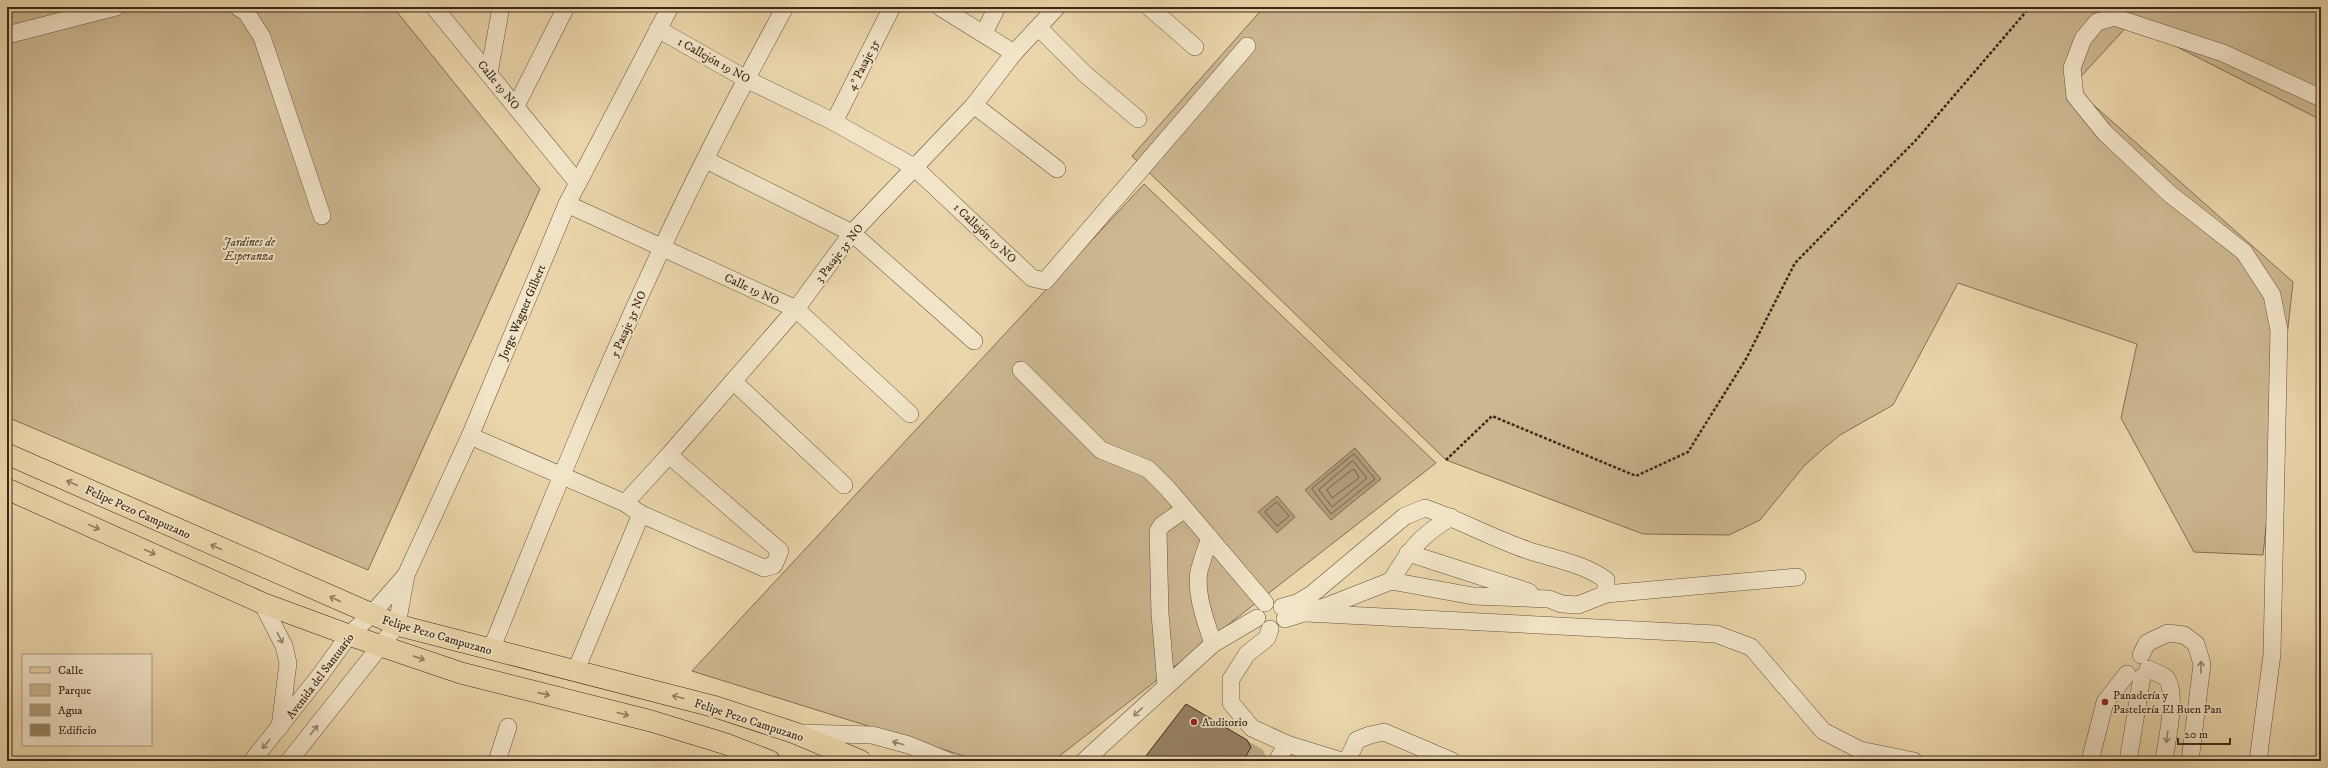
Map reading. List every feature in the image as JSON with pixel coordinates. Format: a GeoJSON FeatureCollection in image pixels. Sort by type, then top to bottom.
{"type":"FeatureCollection","features":[{"type":"Feature","properties":{"kind":"main road","name":"Felipe Pezo Campuzano"},"geometry":{"type":"LineString","coordinates":[[7,454],[371,615],[397,625],[716,707],[795,733],[861,761]]}},
{"type":"Feature","properties":{"kind":"main road","name":"Felipe Pezo Campuzano"},"geometry":{"type":"LineString","coordinates":[[7,489],[262,603],[349,635],[461,673],[651,721],[726,744],[770,761]]}},
{"type":"Feature","properties":{"kind":"street"},"geometry":{"type":"LineString","coordinates":[[7,35],[116,7]]}},
{"type":"Feature","properties":{"kind":"street"},"geometry":{"type":"LineString","coordinates":[[238,7],[246,12],[262,37],[322,216]]}},
{"type":"Feature","properties":{"kind":"street","name":"Calle 19 NO"},"geometry":{"type":"LineString","coordinates":[[434,7],[577,182]]}},
{"type":"Feature","properties":{"kind":"street"},"geometry":{"type":"LineString","coordinates":[[489,73],[501,7]]}},
{"type":"Feature","properties":{"kind":"street"},"geometry":{"type":"LineString","coordinates":[[516,106],[566,7]]}},
{"type":"Feature","properties":{"kind":"street","name":"Jorge Wagner Gilbert"},"geometry":{"type":"LineString","coordinates":[[397,625],[406,575],[470,436],[567,204],[577,182],[670,7]]}},
{"type":"Feature","properties":{"kind":"street","name":"5 Pasaje 35 NO"},"geometry":{"type":"LineString","coordinates":[[490,650],[561,475],[662,248],[746,79],[785,7]]}},
{"type":"Feature","properties":{"kind":"street","name":"4° Pasaje 35"},"geometry":{"type":"LineString","coordinates":[[834,122],[892,7]]}},
{"type":"Feature","properties":{"kind":"street"},"geometry":{"type":"LineString","coordinates":[[940,7],[1014,53]]}},
{"type":"Feature","properties":{"kind":"street"},"geometry":{"type":"LineString","coordinates":[[984,33],[997,7]]}},
{"type":"Feature","properties":{"kind":"street","name":"3 Pasaje 35 NO"},"geometry":{"type":"LineString","coordinates":[[625,503],[669,455],[796,309],[852,233],[914,166],[974,106],[1014,53],[1039,28],[1056,7]]}},
{"type":"Feature","properties":{"kind":"street"},"geometry":{"type":"LineString","coordinates":[[1149,7],[1195,47]]}},
{"type":"Feature","properties":{"kind":"street"},"geometry":{"type":"LineString","coordinates":[[2258,761],[2272,654],[2279,330],[2272,295],[2244,252],[2170,194],[2105,133],[2074,96],[2072,68],[2083,39],[2097,22],[2114,17],[2223,53],[2321,98]]}},
{"type":"Feature","properties":{"kind":"street"},"geometry":{"type":"LineString","coordinates":[[1039,28],[1085,74],[1138,119]]}},
{"type":"Feature","properties":{"kind":"street","name":"1 Callejón 19 NO"},"geometry":{"type":"LineString","coordinates":[[658,29],[746,79],[834,122],[914,166],[1032,278],[1045,281],[1248,46]]}},
{"type":"Feature","properties":{"kind":"street"},"geometry":{"type":"LineString","coordinates":[[974,106],[1058,169]]}},
{"type":"Feature","properties":{"kind":"street"},"geometry":{"type":"LineString","coordinates":[[706,160],[852,233],[974,341]]}},
{"type":"Feature","properties":{"kind":"street","name":"Calle 19 NO"},"geometry":{"type":"LineString","coordinates":[[567,204],[796,309],[910,414]]}},
{"type":"Feature","properties":{"kind":"street"},"geometry":{"type":"LineString","coordinates":[[1021,370],[1101,450],[1148,469],[1185,509],[1265,603]]}},
{"type":"Feature","properties":{"kind":"street"},"geometry":{"type":"LineString","coordinates":[[733,381],[844,485]]}},
{"type":"Feature","properties":{"kind":"street"},"geometry":{"type":"LineString","coordinates":[[470,436],[625,503],[641,514],[764,568],[769,568],[777,561],[780,550],[669,455]]}},
{"type":"Feature","properties":{"kind":"street"},"geometry":{"type":"LineString","coordinates":[[1342,761],[1287,744],[1252,728],[1232,704],[1232,679],[1247,654],[1267,638],[1270,630],[1282,624],[1284,613],[1312,594],[1405,516],[1425,508],[1451,517],[1525,550],[1594,571],[1606,580],[1606,594]]}},
{"type":"Feature","properties":{"kind":"street"},"geometry":{"type":"LineString","coordinates":[[1166,685],[1160,614],[1158,531],[1162,525],[1185,509]]}},
{"type":"Feature","properties":{"kind":"street"},"geometry":{"type":"LineString","coordinates":[[576,670],[641,514]]}},
{"type":"Feature","properties":{"kind":"street"},"geometry":{"type":"LineString","coordinates":[[1391,581],[1408,553],[1425,534],[1451,517]]}},
{"type":"Feature","properties":{"kind":"street"},"geometry":{"type":"LineString","coordinates":[[1210,538],[1199,572],[1201,605],[1213,644]]}},
{"type":"Feature","properties":{"kind":"street"},"geometry":{"type":"LineString","coordinates":[[1408,553],[1562,604],[1578,605],[1606,594],[1797,576]]}},
{"type":"Feature","properties":{"kind":"street","name":"Avenida del Santuario"},"geometry":{"type":"LineString","coordinates":[[252,761],[279,729],[349,635],[371,615],[406,575]]}},
{"type":"Feature","properties":{"kind":"street"},"geometry":{"type":"LineString","coordinates":[[1473,596],[1480,576]]}},
{"type":"Feature","properties":{"kind":"street"},"geometry":{"type":"LineString","coordinates":[[1306,613],[1391,581],[1473,596],[1549,599]]}},
{"type":"Feature","properties":{"kind":"street"},"geometry":{"type":"LineString","coordinates":[[262,603],[284,646],[288,663],[279,729]]}},
{"type":"Feature","properties":{"kind":"street"},"geometry":{"type":"LineString","coordinates":[[1270,630],[1260,624],[1257,618],[1257,612],[1265,603],[1277,603],[1284,613]]}},
{"type":"Feature","properties":{"kind":"street"},"geometry":{"type":"LineString","coordinates":[[1284,613],[1716,634],[1751,647],[1823,731],[1860,750],[1914,761]]}},
{"type":"Feature","properties":{"kind":"street"},"geometry":{"type":"LineString","coordinates":[[1084,761],[1166,685],[1213,644],[1257,618]]}},
{"type":"Feature","properties":{"kind":"street"},"geometry":{"type":"LineString","coordinates":[[289,761],[382,646],[397,625]]}},
{"type":"Feature","properties":{"kind":"street"},"geometry":{"type":"LineString","coordinates":[[2128,761],[2139,669],[2147,643],[2168,633],[2184,635],[2196,644],[2202,664],[2190,761]]}},
{"type":"Feature","properties":{"kind":"street"},"geometry":{"type":"LineString","coordinates":[[2090,761],[2105,702],[2139,669]]}},
{"type":"Feature","properties":{"kind":"street"},"geometry":{"type":"LineString","coordinates":[[2139,669],[2166,678],[2171,690],[2171,703],[2164,761]]}},
{"type":"Feature","properties":{"kind":"street"},"geometry":{"type":"LineString","coordinates":[[497,761],[508,727]]}},
{"type":"Feature","properties":{"kind":"street"},"geometry":{"type":"LineString","coordinates":[[1347,761],[1357,740],[1384,732],[1452,761]]}},
{"type":"Feature","properties":{"kind":"street"},"geometry":{"type":"LineString","coordinates":[[795,733],[872,735],[908,745],[948,761]]}},
{"type":"Feature","properties":{"kind":"street"},"geometry":{"type":"LineString","coordinates":[[1277,761],[1287,744]]}},
{"type":"Feature","properties":{"kind":"path"},"geometry":{"type":"LineString","coordinates":[[1446,460],[1492,416],[1636,476],[1688,452],[1746,359],[1795,263],[1917,139],[2030,7]]}},
{"type":"Feature","properties":{"kind":"green space","name":"Jardines de Esperanza"},"geometry":{"type":"Polygon","coordinates":[[[7,7],[393,7],[540,189],[368,570],[7,417],[7,7]]]}},
{"type":"Feature","properties":{"kind":"green space"},"geometry":{"type":"Polygon","coordinates":[[[1264,7],[2321,7],[2321,120],[2130,23],[2076,82],[2080,93],[2293,282],[2263,555],[2194,552],[2121,418],[2137,344],[1958,283],[1893,405],[1840,435],[1804,466],[1760,520],[1729,535],[1643,534],[1446,460],[1132,156],[1264,7]]]}},
{"type":"Feature","properties":{"kind":"green space"},"geometry":{"type":"Polygon","coordinates":[[[1144,184],[1436,463],[1053,761],[980,761],[692,671],[1144,184]]]}},
{"type":"Feature","properties":{"kind":"water"},"geometry":{"type":"Polygon","coordinates":[[[1355,448],[1381,479],[1331,520],[1305,490],[1355,448]]]}},
{"type":"Feature","properties":{"kind":"water"},"geometry":{"type":"Polygon","coordinates":[[[1277,496],[1295,517],[1277,533],[1258,512],[1277,496]]]}},
{"type":"Feature","properties":{"kind":"building","name":"Auditorio"},"geometry":{"type":"Polygon","coordinates":[[[1186,704],[1247,740],[1251,747],[1246,756],[1238,761],[1142,761],[1186,704]]]}},
{"type":"Feature","properties":{"kind":"place","name":"Panadería y Pastelería El Buen Pan"},"geometry":{"type":"Point","coordinates":[2105,702]}},
{"type":"Feature","properties":{"kind":"place","name":"Auditorio"},"geometry":{"type":"Point","coordinates":[1194,722]}}]}
